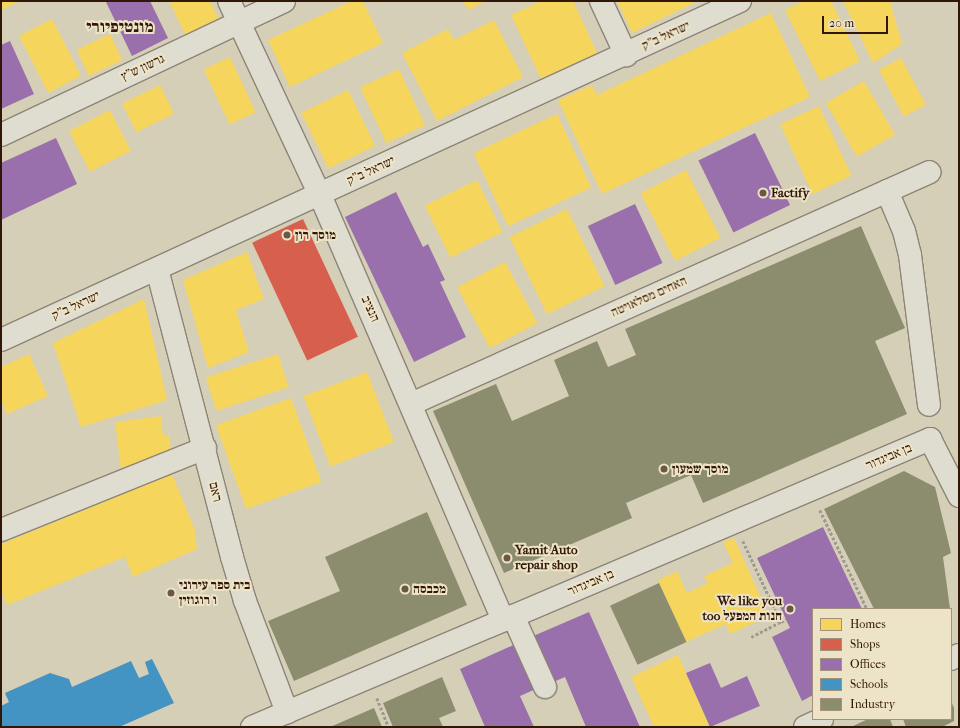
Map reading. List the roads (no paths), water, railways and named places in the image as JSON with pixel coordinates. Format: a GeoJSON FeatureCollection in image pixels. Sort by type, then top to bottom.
{"type":"FeatureCollection","features":[{"type":"Feature","properties":{"kind":"street","name":"הנציב"},"geometry":{"type":"LineString","coordinates":[[229,1],[238,23],[320,194],[411,404],[508,618],[545,687]]}},
{"type":"Feature","properties":{"kind":"street","name":"גרשון ש\"ץ"},"geometry":{"type":"LineString","coordinates":[[1,135],[284,1]]}},
{"type":"Feature","properties":{"kind":"street"},"geometry":{"type":"LineString","coordinates":[[601,1],[626,55]]}},
{"type":"Feature","properties":{"kind":"street","name":"ישראל ב\"ק"},"geometry":{"type":"LineString","coordinates":[[1,340],[626,55],[740,1]]}},
{"type":"Feature","properties":{"kind":"street","name":"האחים מסלאויטה"},"geometry":{"type":"LineString","coordinates":[[411,404],[930,172]]}},
{"type":"Feature","properties":{"kind":"street"},"geometry":{"type":"LineString","coordinates":[[887,191],[904,231],[910,255],[929,405]]}},
{"type":"Feature","properties":{"kind":"street","name":"ראם"},"geometry":{"type":"LineString","coordinates":[[157,269],[245,601],[287,712]]}},
{"type":"Feature","properties":{"kind":"street","name":"בן אביגדור"},"geometry":{"type":"LineString","coordinates":[[252,727],[930,439],[959,496]]}},
{"type":"Feature","properties":{"kind":"street"},"geometry":{"type":"LineString","coordinates":[[1,530],[204,448]]}},
{"type":"Feature","properties":{"kind":"street"},"geometry":{"type":"LineString","coordinates":[[805,727],[820,720]]}},
{"type":"Feature","properties":{"kind":"place","name":"Factify"},"geometry":{"type":"Point","coordinates":[763,193]}},
{"type":"Feature","properties":{"kind":"place","name":"מוסך רון"},"geometry":{"type":"Point","coordinates":[287,235]}},
{"type":"Feature","properties":{"kind":"place","name":"מוסך שמעון"},"geometry":{"type":"Point","coordinates":[664,469]}},
{"type":"Feature","properties":{"kind":"place","name":"Yamit Auto repair shop"},"geometry":{"type":"Point","coordinates":[507,558]}},
{"type":"Feature","properties":{"kind":"place","name":"מכבסה"},"geometry":{"type":"Point","coordinates":[405,589]}},
{"type":"Feature","properties":{"kind":"place","name":"בית ספר עירוני ו רוגוזין"},"geometry":{"type":"Point","coordinates":[171,593]}},
{"type":"Feature","properties":{"kind":"place","name":"We like you too חנות המפעל"},"geometry":{"type":"Point","coordinates":[790,609]}},
{"type":"Feature","properties":{"kind":"district","name":"מונטיפיורי"},"geometry":{"type":"Point","coordinates":[120,27]}}]}
